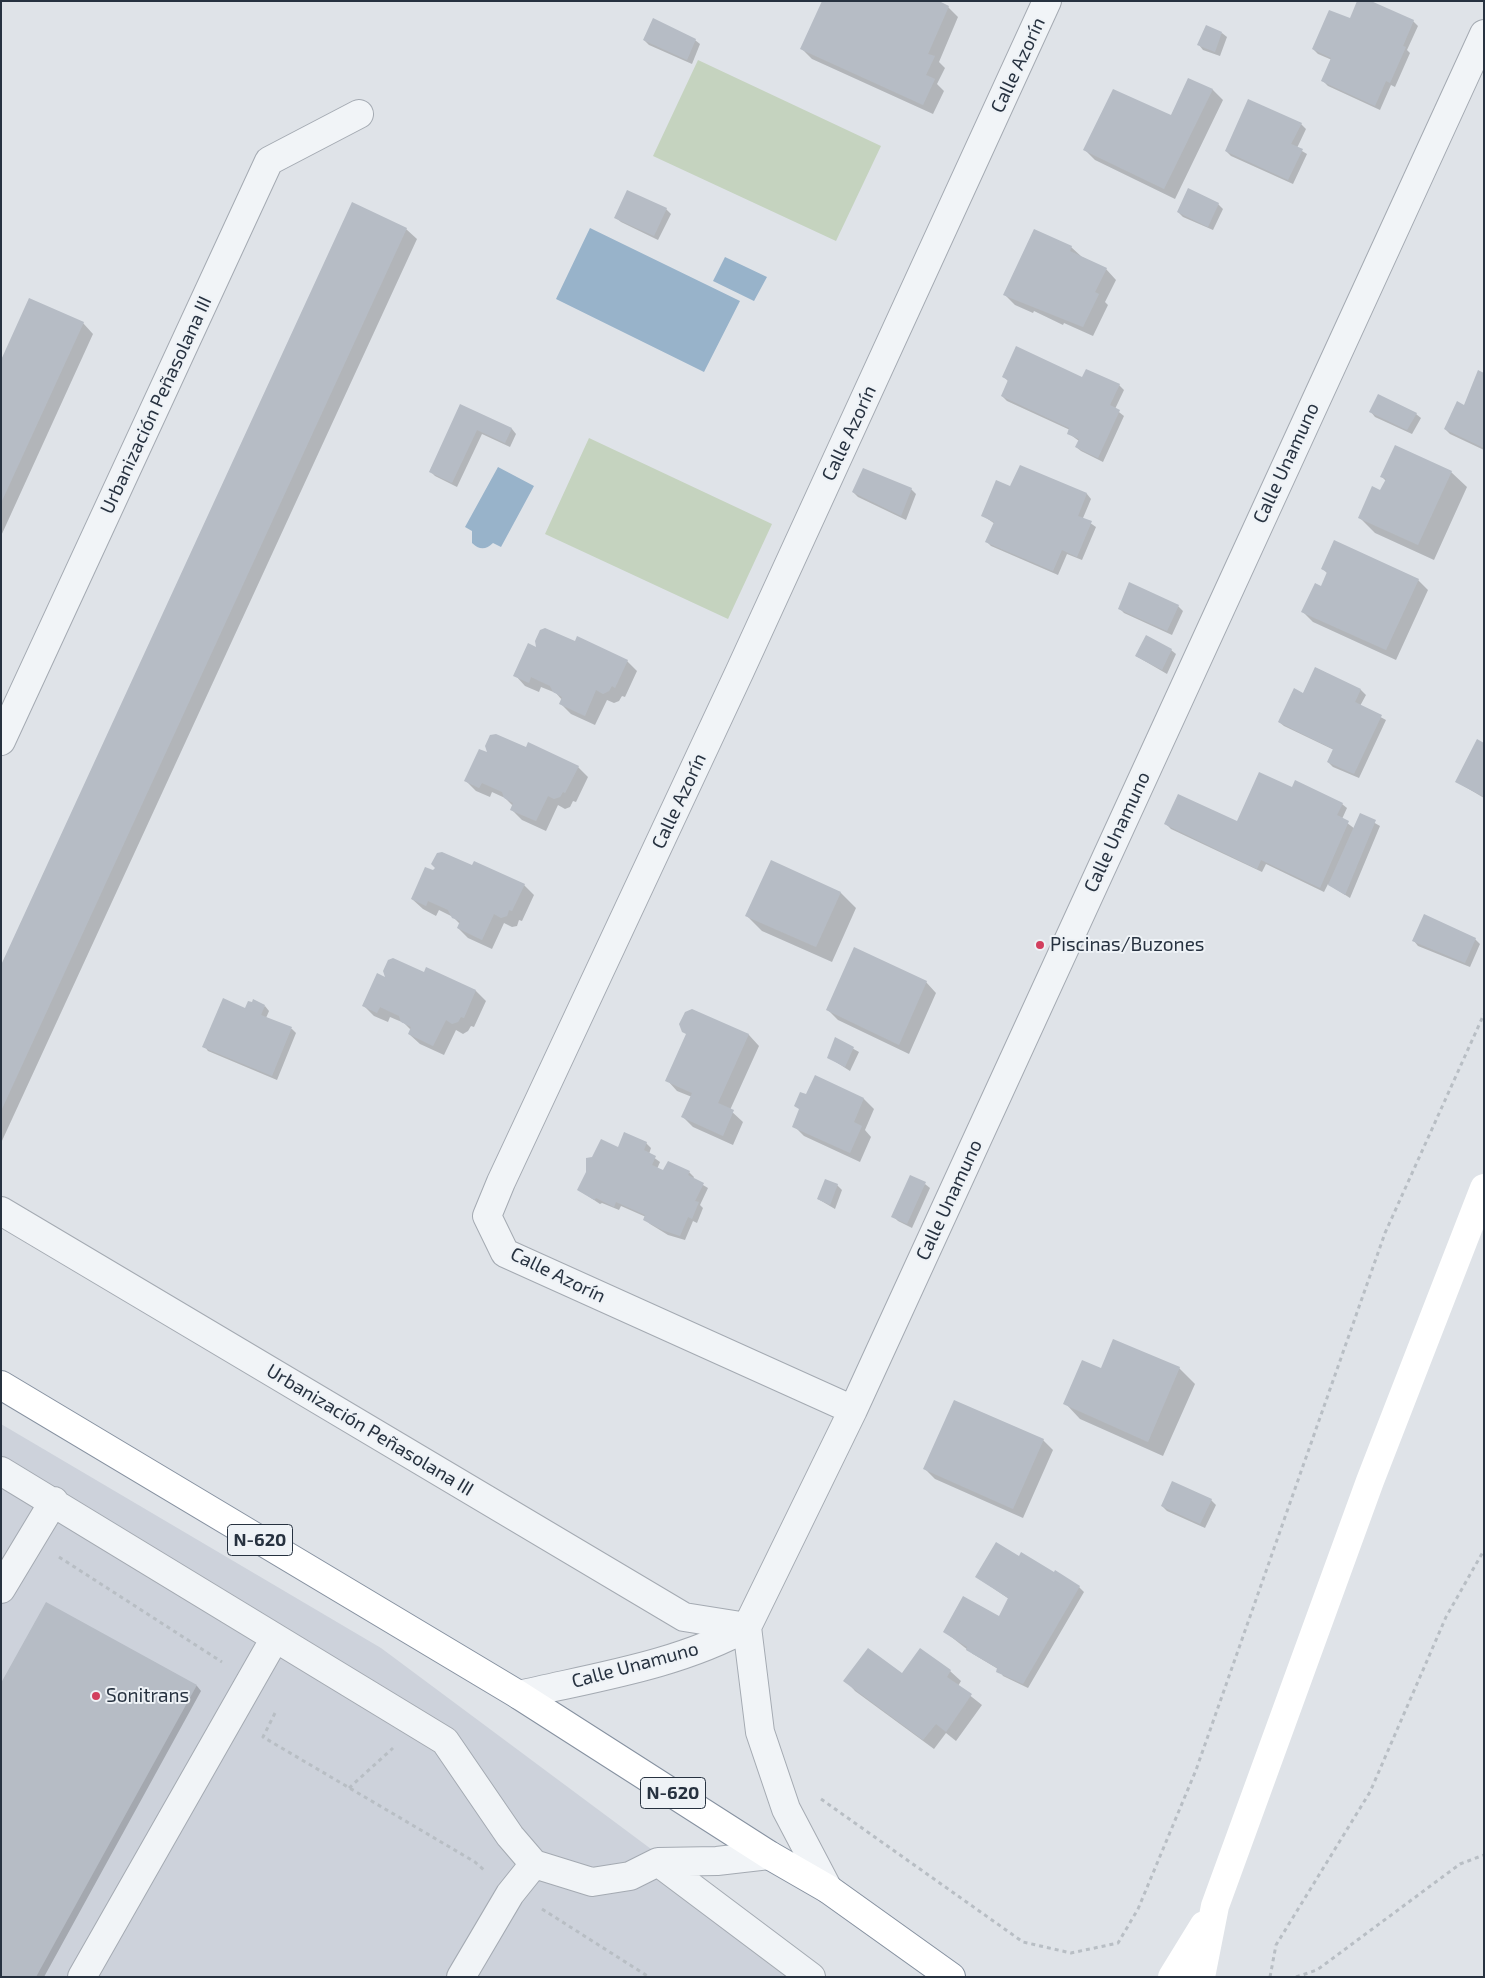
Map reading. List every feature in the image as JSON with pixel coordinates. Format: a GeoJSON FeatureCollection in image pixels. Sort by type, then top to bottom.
{"type":"FeatureCollection","features":[{"type":"Feature","properties":{"kind":"main road"},"geometry":{"type":"LineString","coordinates":[[1201,1977],[1215,1906],[1370,1481],[1484,1188]]}},
{"type":"Feature","properties":{"kind":"main road","name":"N-620"},"geometry":{"type":"LineString","coordinates":[[1,1385],[519,1695],[769,1855],[828,1889],[944,1971],[962,1977]]}},
{"type":"Feature","properties":{"kind":"main road"},"geometry":{"type":"LineString","coordinates":[[1172,1977],[1215,1906]]}},
{"type":"Feature","properties":{"kind":"street","name":"Calle Azorín"},"geometry":{"type":"LineString","coordinates":[[853,1410],[505,1253],[487,1216],[501,1182],[739,673],[1048,1]]}},
{"type":"Feature","properties":{"kind":"street","name":"Calle Unamuno"},"geometry":{"type":"LineString","coordinates":[[519,1695],[650,1665],[723,1640],[747,1627],[853,1410],[1484,34]]}},
{"type":"Feature","properties":{"kind":"street","name":"Urbanización Peñasolana III"},"geometry":{"type":"LineString","coordinates":[[1,741],[269,161],[359,114]]}},
{"type":"Feature","properties":{"kind":"street","name":"Urbanización Peñasolana III"},"geometry":{"type":"LineString","coordinates":[[1,1211],[684,1617],[747,1627]]}},
{"type":"Feature","properties":{"kind":"street"},"geometry":{"type":"LineString","coordinates":[[1,1470],[445,1741],[510,1836],[534,1864],[592,1882],[630,1876],[658,1862],[716,1861],[769,1855]]}},
{"type":"Feature","properties":{"kind":"street"},"geometry":{"type":"LineString","coordinates":[[1,1589],[54,1501]]}},
{"type":"Feature","properties":{"kind":"street"},"geometry":{"type":"LineString","coordinates":[[747,1627],[760,1732],[786,1809],[828,1889]]}},
{"type":"Feature","properties":{"kind":"street"},"geometry":{"type":"LineString","coordinates":[[82,1977],[275,1638]]}},
{"type":"Feature","properties":{"kind":"street"},"geometry":{"type":"LineString","coordinates":[[658,1862],[811,1977]]}},
{"type":"Feature","properties":{"kind":"street"},"geometry":{"type":"LineString","coordinates":[[461,1977],[510,1894],[534,1864]]}},
{"type":"Feature","properties":{"kind":"path"},"geometry":{"type":"LineString","coordinates":[[777,1783],[812,1792],[1023,1942],[1071,1954],[1118,1943],[1138,1909],[1196,1770],[1385,1234],[1484,1014]]}},
{"type":"Feature","properties":{"kind":"path"},"geometry":{"type":"LineString","coordinates":[[30,1539],[280,1701],[263,1737],[475,1862],[510,1894],[545,1910],[649,1977]]}},
{"type":"Feature","properties":{"kind":"path"},"geometry":{"type":"LineString","coordinates":[[1270,1977],[1276,1945],[1370,1792],[1446,1617],[1484,1550]]}},
{"type":"Feature","properties":{"kind":"path"},"geometry":{"type":"LineString","coordinates":[[349,1788],[418,1725]]}},
{"type":"Feature","properties":{"kind":"path"},"geometry":{"type":"LineString","coordinates":[[1296,1977],[1317,1970],[1460,1864],[1484,1855]]}},
{"type":"Feature","properties":{"kind":"shaded area"},"geometry":{"type":"Polygon","coordinates":[[[1,1424],[381,1648],[823,1977],[1,1977],[1,1424]]]}},
{"type":"Feature","properties":{"kind":"green space"},"geometry":{"type":"Polygon","coordinates":[[[698,60],[881,146],[836,241],[653,156],[698,60]]]}},
{"type":"Feature","properties":{"kind":"green space"},"geometry":{"type":"Polygon","coordinates":[[[589,438],[772,524],[728,619],[545,534],[589,438]]]}},
{"type":"Feature","properties":{"kind":"water"},"geometry":{"type":"Polygon","coordinates":[[[590,228],[740,301],[704,372],[556,299],[590,228]]]}},
{"type":"Feature","properties":{"kind":"water"},"geometry":{"type":"Polygon","coordinates":[[[725,257],[767,277],[754,301],[713,281],[725,257]]]}},
{"type":"Feature","properties":{"kind":"water"},"geometry":{"type":"Polygon","coordinates":[[[498,467],[534,486],[501,547],[493,543],[488,547],[480,548],[472,543],[472,531],[465,527],[498,467]]]}},
{"type":"Feature","properties":{"kind":"building"},"geometry":{"type":"Polygon","coordinates":[[[822,1],[939,1],[949,6],[928,54],[935,56],[926,75],[935,79],[923,105],[800,49],[822,1]]]}},
{"type":"Feature","properties":{"kind":"building"},"geometry":{"type":"Polygon","coordinates":[[[1357,1],[1371,1],[1414,20],[1403,46],[1406,47],[1390,83],[1386,81],[1375,106],[1321,81],[1331,58],[1312,49],[1329,10],[1350,18],[1357,1]]]}},
{"type":"Feature","properties":{"kind":"building"},"geometry":{"type":"Polygon","coordinates":[[[653,18],[696,39],[687,60],[643,40],[653,18]]]}},
{"type":"Feature","properties":{"kind":"building"},"geometry":{"type":"Polygon","coordinates":[[[1206,25],[1222,32],[1215,52],[1197,45],[1206,25]]]}},
{"type":"Feature","properties":{"kind":"building"},"geometry":{"type":"Polygon","coordinates":[[[1188,78],[1213,89],[1164,189],[1083,150],[1113,89],[1171,115],[1188,78]]]}},
{"type":"Feature","properties":{"kind":"building"},"geometry":{"type":"Polygon","coordinates":[[[1248,99],[1302,123],[1291,144],[1303,149],[1288,180],[1225,151],[1248,99]]]}},
{"type":"Feature","properties":{"kind":"building"},"geometry":{"type":"Polygon","coordinates":[[[1188,188],[1219,203],[1208,227],[1177,212],[1188,188]]]}},
{"type":"Feature","properties":{"kind":"building"},"geometry":{"type":"Polygon","coordinates":[[[627,190],[667,208],[654,236],[614,218],[627,190]]]}},
{"type":"Feature","properties":{"kind":"building"},"geometry":{"type":"Polygon","coordinates":[[[352,202],[407,228],[1,1111],[1,965],[352,202]]]}},
{"type":"Feature","properties":{"kind":"building"},"geometry":{"type":"Polygon","coordinates":[[[1034,229],[1072,246],[1070,251],[1107,268],[1095,292],[1099,294],[1083,327],[1003,295],[1034,229]]]}},
{"type":"Feature","properties":{"kind":"building"},"geometry":{"type":"Polygon","coordinates":[[[29,298],[84,322],[1,503],[1,360],[29,298]]]}},
{"type":"Feature","properties":{"kind":"building"},"geometry":{"type":"Polygon","coordinates":[[[1016,346],[1082,377],[1086,369],[1120,384],[1110,405],[1120,410],[1098,458],[1075,447],[1079,439],[1067,434],[1069,428],[1001,396],[1008,380],[1002,377],[1016,346]]]}},
{"type":"Feature","properties":{"kind":"building"},"geometry":{"type":"Polygon","coordinates":[[[1478,370],[1484,373],[1484,448],[1444,429],[1457,401],[1464,405],[1478,370]]]}},
{"type":"Feature","properties":{"kind":"building"},"geometry":{"type":"Polygon","coordinates":[[[1378,394],[1417,413],[1407,430],[1369,412],[1378,394]]]}},
{"type":"Feature","properties":{"kind":"building"},"geometry":{"type":"Polygon","coordinates":[[[460,404],[512,428],[505,443],[477,430],[452,483],[429,472],[460,404]]]}},
{"type":"Feature","properties":{"kind":"building"},"geometry":{"type":"Polygon","coordinates":[[[1395,445],[1452,471],[1418,545],[1358,518],[1372,486],[1380,490],[1386,479],[1380,477],[1395,445]]]}},
{"type":"Feature","properties":{"kind":"building"},"geometry":{"type":"Polygon","coordinates":[[[1020,465],[1087,493],[1078,516],[1092,521],[1077,557],[1062,550],[1053,571],[985,542],[994,522],[981,516],[996,480],[1010,486],[1020,465]]]}},
{"type":"Feature","properties":{"kind":"building"},"geometry":{"type":"Polygon","coordinates":[[[863,468],[912,488],[901,516],[852,492],[863,468]]]}},
{"type":"Feature","properties":{"kind":"building"},"geometry":{"type":"Polygon","coordinates":[[[1334,540],[1419,579],[1386,650],[1301,612],[1315,583],[1321,586],[1327,572],[1321,569],[1334,540]]]}},
{"type":"Feature","properties":{"kind":"building"},"geometry":{"type":"Polygon","coordinates":[[[1129,582],[1179,605],[1167,631],[1118,609],[1129,582]]]}},
{"type":"Feature","properties":{"kind":"building"},"geometry":{"type":"Polygon","coordinates":[[[545,628],[575,641],[577,636],[628,660],[615,688],[612,686],[609,691],[603,694],[596,690],[585,716],[559,704],[562,697],[553,692],[550,686],[531,677],[529,683],[513,676],[528,643],[536,647],[535,641],[540,630],[545,628]]]}},
{"type":"Feature","properties":{"kind":"building"},"geometry":{"type":"Polygon","coordinates":[[[1146,635],[1172,649],[1162,670],[1135,656],[1146,635]]]}},
{"type":"Feature","properties":{"kind":"building"},"geometry":{"type":"Polygon","coordinates":[[[1315,667],[1361,689],[1355,702],[1382,715],[1354,774],[1327,762],[1333,749],[1278,722],[1294,688],[1303,693],[1315,667]]]}},
{"type":"Feature","properties":{"kind":"building"},"geometry":{"type":"Polygon","coordinates":[[[496,734],[526,747],[528,742],[579,766],[565,793],[563,792],[560,797],[554,799],[548,796],[536,821],[510,810],[513,803],[504,798],[502,792],[482,783],[479,788],[464,781],[479,749],[487,752],[485,746],[490,735],[496,734]]]}},
{"type":"Feature","properties":{"kind":"building"},"geometry":{"type":"Polygon","coordinates":[[[1477,739],[1484,743],[1484,797],[1455,782],[1477,739]]]}},
{"type":"Feature","properties":{"kind":"building"},"geometry":{"type":"Polygon","coordinates":[[[1259,772],[1292,787],[1295,780],[1343,803],[1337,815],[1349,821],[1320,888],[1261,860],[1257,869],[1164,824],[1178,794],[1237,821],[1259,772]]]}},
{"type":"Feature","properties":{"kind":"building"},"geometry":{"type":"Polygon","coordinates":[[[1360,813],[1376,820],[1345,895],[1328,885],[1360,813]]]}},
{"type":"Feature","properties":{"kind":"building"},"geometry":{"type":"Polygon","coordinates":[[[442,852],[472,865],[474,861],[525,884],[512,911],[509,910],[507,916],[501,918],[494,914],[482,940],[457,928],[460,921],[452,918],[448,910],[428,901],[426,906],[411,899],[425,867],[433,870],[435,868],[431,864],[437,853],[442,852]]]}},
{"type":"Feature","properties":{"kind":"building"},"geometry":{"type":"Polygon","coordinates":[[[771,860],[841,892],[816,947],[745,916],[771,860]]]}},
{"type":"Feature","properties":{"kind":"building"},"geometry":{"type":"Polygon","coordinates":[[[1424,914],[1476,938],[1465,963],[1412,941],[1424,914]]]}},
{"type":"Feature","properties":{"kind":"building"},"geometry":{"type":"Polygon","coordinates":[[[854,947],[927,981],[899,1045],[826,1010],[854,947]]]}},
{"type":"Feature","properties":{"kind":"building"},"geometry":{"type":"Polygon","coordinates":[[[393,958],[424,972],[426,967],[476,990],[464,1018],[461,1017],[458,1022],[452,1024],[446,1020],[433,1046],[408,1034],[411,1027],[401,1022],[399,1016],[380,1007],[377,1013],[362,1006],[377,973],[385,977],[383,971],[388,960],[393,958]]]}},
{"type":"Feature","properties":{"kind":"building"},"geometry":{"type":"Polygon","coordinates":[[[223,998],[245,1008],[248,1001],[252,1002],[253,999],[265,1005],[261,1015],[292,1027],[272,1076],[202,1047],[223,998]]]}},
{"type":"Feature","properties":{"kind":"building"},"geometry":{"type":"Polygon","coordinates":[[[692,1009],[749,1034],[718,1103],[734,1110],[723,1136],[681,1117],[692,1093],[665,1081],[686,1034],[682,1032],[679,1024],[685,1012],[692,1009]]]}},
{"type":"Feature","properties":{"kind":"building"},"geometry":{"type":"Polygon","coordinates":[[[835,1037],[854,1047],[845,1067],[827,1058],[835,1037]]]}},
{"type":"Feature","properties":{"kind":"building"},"geometry":{"type":"Polygon","coordinates":[[[815,1075],[864,1098],[854,1122],[862,1126],[850,1153],[792,1127],[799,1109],[794,1106],[800,1092],[806,1094],[815,1075]]]}},
{"type":"Feature","properties":{"kind":"building"},"geometry":{"type":"Polygon","coordinates":[[[624,1132],[647,1142],[644,1150],[656,1156],[652,1165],[663,1170],[668,1161],[690,1171],[688,1175],[704,1183],[695,1201],[699,1202],[692,1219],[688,1217],[680,1236],[662,1230],[643,1220],[645,1215],[616,1202],[614,1207],[596,1198],[594,1200],[577,1190],[586,1172],[586,1158],[592,1157],[601,1139],[618,1147],[624,1132]]]}},
{"type":"Feature","properties":{"kind":"building"},"geometry":{"type":"Polygon","coordinates":[[[910,1175],[926,1182],[907,1224],[891,1217],[910,1175]]]}},
{"type":"Feature","properties":{"kind":"building"},"geometry":{"type":"Polygon","coordinates":[[[825,1179],[838,1184],[830,1205],[817,1199],[825,1179]]]}},
{"type":"Feature","properties":{"kind":"building"},"geometry":{"type":"Polygon","coordinates":[[[1113,1339],[1180,1367],[1148,1442],[1063,1404],[1082,1360],[1101,1368],[1113,1339]]]}},
{"type":"Feature","properties":{"kind":"building"},"geometry":{"type":"Polygon","coordinates":[[[954,1400],[1044,1439],[1013,1509],[923,1469],[954,1400]]]}},
{"type":"Feature","properties":{"kind":"building"},"geometry":{"type":"Polygon","coordinates":[[[1172,1481],[1212,1499],[1200,1524],[1161,1506],[1172,1481]]]}},
{"type":"Feature","properties":{"kind":"building"},"geometry":{"type":"Polygon","coordinates":[[[996,1542],[1019,1556],[1021,1552],[1080,1586],[1023,1684],[996,1672],[997,1668],[966,1650],[967,1647],[943,1632],[963,1596],[999,1616],[1008,1598],[975,1577],[996,1542]]]}},
{"type":"Feature","properties":{"kind":"building"},"geometry":{"type":"Polygon","coordinates":[[[46,1602],[197,1685],[36,1977],[1,1977],[1,1683],[46,1602]]]}},
{"type":"Feature","properties":{"kind":"building"},"geometry":{"type":"Polygon","coordinates":[[[868,1648],[902,1673],[920,1648],[951,1670],[947,1677],[972,1694],[946,1732],[936,1724],[923,1740],[843,1681],[868,1648]]]}},
{"type":"Feature","properties":{"kind":"place","name":"Piscinas/Buzones"},"geometry":{"type":"Point","coordinates":[1040,945]}},
{"type":"Feature","properties":{"kind":"place","name":"Sonitrans"},"geometry":{"type":"Point","coordinates":[96,1696]}}]}
